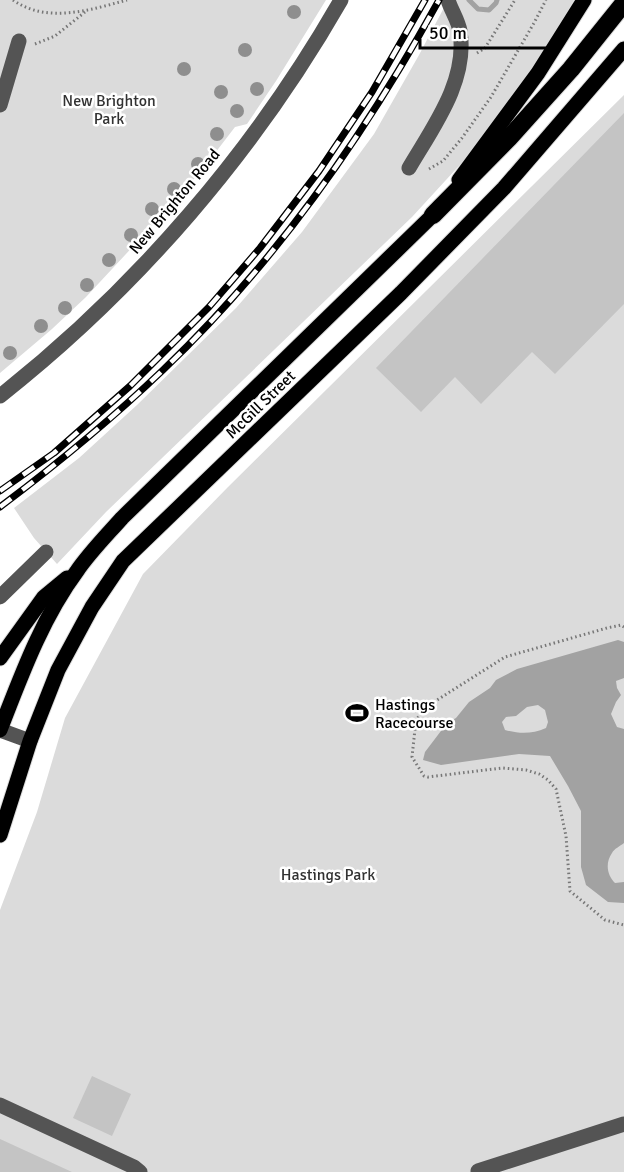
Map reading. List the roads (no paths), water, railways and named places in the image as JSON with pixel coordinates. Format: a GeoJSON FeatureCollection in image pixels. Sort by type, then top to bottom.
{"type":"FeatureCollection","features":[{"type":"Feature","properties":{"kind":"highway"},"geometry":{"type":"LineString","coordinates":[[433,215],[509,138],[571,69],[624,3]]}},
{"type":"Feature","properties":{"kind":"main road","name":"McGill Street"},"geometry":{"type":"LineString","coordinates":[[0,730],[21,675],[57,601],[77,571],[122,518],[433,215],[538,73],[584,0]]}},
{"type":"Feature","properties":{"kind":"main road","name":"McGill Street"},"geometry":{"type":"LineString","coordinates":[[0,835],[30,741],[58,670],[92,607],[123,561],[433,261],[504,188],[624,49]]}},
{"type":"Feature","properties":{"kind":"main road"},"geometry":{"type":"LineString","coordinates":[[0,658],[44,597],[77,571]]}},
{"type":"Feature","properties":{"kind":"street","name":"New Brighton Road"},"geometry":{"type":"LineString","coordinates":[[0,396],[90,319],[148,261],[203,199],[283,93],[341,0]]}},
{"type":"Feature","properties":{"kind":"street"},"geometry":{"type":"LineString","coordinates":[[409,168],[436,123],[450,94],[460,63],[460,30],[448,0]]}},
{"type":"Feature","properties":{"kind":"street"},"geometry":{"type":"LineString","coordinates":[[0,105],[17,44]]}},
{"type":"Feature","properties":{"kind":"street"},"geometry":{"type":"LineString","coordinates":[[0,597],[46,552]]}},
{"type":"Feature","properties":{"kind":"street"},"geometry":{"type":"LineString","coordinates":[[0,730],[30,741]]}},
{"type":"Feature","properties":{"kind":"street"},"geometry":{"type":"LineString","coordinates":[[0,1105],[134,1167],[140,1172]]}},
{"type":"Feature","properties":{"kind":"street"},"geometry":{"type":"LineString","coordinates":[[478,1171],[624,1124]]}},
{"type":"Feature","properties":{"kind":"waterway"},"geometry":{"type":"LineString","coordinates":[[469,0],[478,9],[489,10],[497,0]]}},
{"type":"Feature","properties":{"kind":"railway"},"geometry":{"type":"LineString","coordinates":[[0,491],[54,453],[130,386],[209,307],[260,248],[319,171],[372,92],[425,0]]}},
{"type":"Feature","properties":{"kind":"railway"},"geometry":{"type":"LineString","coordinates":[[0,507],[84,441],[144,388],[204,329],[243,286],[280,242],[349,148],[439,0]]}},
{"type":"Feature","properties":{"kind":"place","name":"Hastings Racecourse"},"geometry":{"type":"Point","coordinates":[357,713]}},
{"type":"Feature","properties":{"kind":"park label","name":"New Brighton Park"},"geometry":{"type":"Point","coordinates":[109,109]}},
{"type":"Feature","properties":{"kind":"park label","name":"Hastings Park"},"geometry":{"type":"Point","coordinates":[328,874]}}]}
